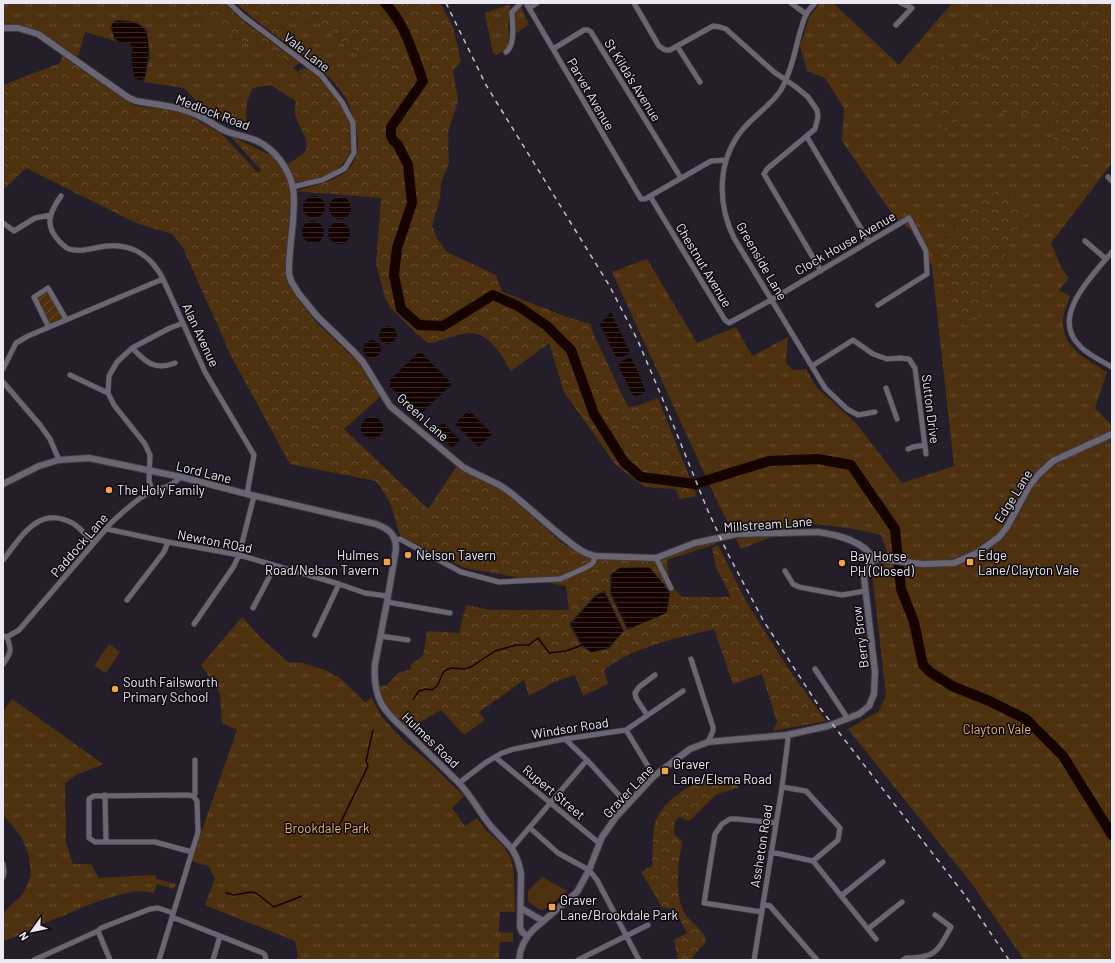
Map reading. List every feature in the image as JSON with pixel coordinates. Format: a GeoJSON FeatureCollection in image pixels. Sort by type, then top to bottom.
{"type":"FeatureCollection","features":[{"type":"Feature","properties":{"kind":"street","name":"Vale Lane"},"geometry":{"type":"LineString","coordinates":[[229,3],[248,20],[321,75],[342,102],[353,124],[354,154],[345,168],[340,172],[322,180],[292,187]]}},
{"type":"Feature","properties":{"kind":"street"},"geometry":{"type":"LineString","coordinates":[[506,52],[509,50],[512,43],[512,12],[521,3]]}},
{"type":"Feature","properties":{"kind":"street"},"geometry":{"type":"LineString","coordinates":[[528,5],[537,3]]}},
{"type":"Feature","properties":{"kind":"street"},"geometry":{"type":"LineString","coordinates":[[634,3],[659,46],[670,50],[710,28],[716,26],[726,29],[774,72],[808,97],[817,110],[818,117],[815,129],[767,169],[764,174],[820,271]]}},
{"type":"Feature","properties":{"kind":"street"},"geometry":{"type":"LineString","coordinates":[[791,3],[806,14]]}},
{"type":"Feature","properties":{"kind":"street","name":"Greenside Lane"},"geometry":{"type":"LineString","coordinates":[[815,3],[806,14],[785,80],[780,91],[743,129],[734,142],[726,160],[722,184],[723,202],[729,227],[734,238],[825,388],[847,409],[858,415],[876,412]]}},
{"type":"Feature","properties":{"kind":"street"},"geometry":{"type":"LineString","coordinates":[[896,25],[912,8],[902,3]]}},
{"type":"Feature","properties":{"kind":"street","name":"Parvet Avenue"},"geometry":{"type":"LineString","coordinates":[[528,5],[638,195],[643,200],[650,196]]}},
{"type":"Feature","properties":{"kind":"street","name":"Medlock Road"},"geometry":{"type":"LineString","coordinates":[[3,28],[18,28],[38,34],[129,98],[136,101],[184,110],[201,117],[227,132],[258,141],[280,160],[288,174],[292,187]]}},
{"type":"Feature","properties":{"kind":"street","name":"St Kilda's Avenue"},"geometry":{"type":"LineString","coordinates":[[553,49],[584,30],[591,32],[681,178]]}},
{"type":"Feature","properties":{"kind":"street"},"geometry":{"type":"LineString","coordinates":[[677,46],[700,82]]}},
{"type":"Feature","properties":{"kind":"street"},"geometry":{"type":"LineString","coordinates":[[807,137],[869,242]]}},
{"type":"Feature","properties":{"kind":"street"},"geometry":{"type":"LineString","coordinates":[[650,196],[711,161],[726,160]]}},
{"type":"Feature","properties":{"kind":"street","name":"Green Lane"},"geometry":{"type":"LineString","coordinates":[[292,187],[293,206],[289,268],[291,281],[299,294],[317,316],[363,362],[390,406],[463,467],[503,487],[571,544],[588,555],[656,558]]}},
{"type":"Feature","properties":{"kind":"street"},"geometry":{"type":"LineString","coordinates":[[3,223],[14,231],[35,218],[51,215],[60,196]]}},
{"type":"Feature","properties":{"kind":"street","name":"Chestnut Avenue"},"geometry":{"type":"LineString","coordinates":[[650,196],[727,322],[734,321],[771,300]]}},
{"type":"Feature","properties":{"kind":"street","name":"Alan Avenue"},"geometry":{"type":"LineString","coordinates":[[51,215],[49,221],[53,235],[68,249],[84,251],[100,247],[117,246],[138,251],[158,268],[205,372],[254,455],[247,494]]}},
{"type":"Feature","properties":{"kind":"street","name":"Clock House Avenue"},"geometry":{"type":"LineString","coordinates":[[771,300],[909,218],[926,251],[927,274],[878,305]]}},
{"type":"Feature","properties":{"kind":"street"},"geometry":{"type":"LineString","coordinates":[[1085,241],[1106,259]]}},
{"type":"Feature","properties":{"kind":"street"},"geometry":{"type":"LineString","coordinates":[[1112,252],[1084,285],[1069,312],[1068,324],[1071,336],[1079,346],[1112,367]]}},
{"type":"Feature","properties":{"kind":"street"},"geometry":{"type":"LineString","coordinates":[[3,369],[16,344],[28,336],[48,326],[163,278]]}},
{"type":"Feature","properties":{"kind":"street"},"geometry":{"type":"LineString","coordinates":[[48,326],[34,297],[48,288],[66,319]]}},
{"type":"Feature","properties":{"kind":"street"},"geometry":{"type":"LineString","coordinates":[[153,492],[149,481],[150,455],[146,444],[114,405],[108,393],[109,376],[117,362],[132,348],[170,328],[183,323]]}},
{"type":"Feature","properties":{"kind":"street","name":"Sutton Drive"},"geometry":{"type":"LineString","coordinates":[[812,366],[853,340],[873,354],[887,359],[909,359],[915,368],[926,454]]}},
{"type":"Feature","properties":{"kind":"street"},"geometry":{"type":"LineString","coordinates":[[132,348],[147,362],[164,367],[175,363]]}},
{"type":"Feature","properties":{"kind":"street"},"geometry":{"type":"LineString","coordinates":[[70,375],[108,393]]}},
{"type":"Feature","properties":{"kind":"street"},"geometry":{"type":"LineString","coordinates":[[3,382],[44,430],[50,439],[59,460]]}},
{"type":"Feature","properties":{"kind":"street"},"geometry":{"type":"LineString","coordinates":[[886,388],[897,419]]}},
{"type":"Feature","properties":{"kind":"street","name":"Edge Lane"},"geometry":{"type":"LineString","coordinates":[[874,560],[890,560],[923,564],[954,563],[977,553],[998,537],[1007,527],[1028,488],[1046,467],[1053,461],[1112,434]]}},
{"type":"Feature","properties":{"kind":"street"},"geometry":{"type":"LineString","coordinates":[[908,449],[913,446],[925,445]]}},
{"type":"Feature","properties":{"kind":"street","name":"Lord Lane"},"geometry":{"type":"LineString","coordinates":[[4,482],[39,466],[59,460],[89,458],[181,477],[254,496],[376,524],[390,531],[395,540]]}},
{"type":"Feature","properties":{"kind":"street","name":"Paddock Lane"},"geometry":{"type":"LineString","coordinates":[[5,637],[19,630],[94,543],[126,509],[143,496],[173,485],[181,477]]}},
{"type":"Feature","properties":{"kind":"street"},"geometry":{"type":"LineString","coordinates":[[194,624],[234,566],[254,496]]}},
{"type":"Feature","properties":{"kind":"street"},"geometry":{"type":"LineString","coordinates":[[3,560],[29,528],[38,521],[47,518],[60,518],[75,525],[94,543]]}},
{"type":"Feature","properties":{"kind":"street","name":"Newton ROad"},"geometry":{"type":"LineString","coordinates":[[107,529],[238,555],[365,593],[450,613]]}},
{"type":"Feature","properties":{"kind":"street","name":"Millstream Lane"},"geometry":{"type":"LineString","coordinates":[[656,558],[695,543],[737,534],[818,532],[854,541],[869,552],[874,560]]}},
{"type":"Feature","properties":{"kind":"street"},"geometry":{"type":"LineString","coordinates":[[395,540],[400,539],[461,572],[499,582],[560,579],[593,563],[594,556]]}},
{"type":"Feature","properties":{"kind":"street","name":"Hulmes Road"},"geometry":{"type":"LineString","coordinates":[[395,540],[394,558],[374,675],[377,693],[381,702],[391,716],[459,783],[476,804],[488,823],[512,848],[520,866],[522,884],[520,927],[522,932],[527,936]]}},
{"type":"Feature","properties":{"kind":"street"},"geometry":{"type":"LineString","coordinates":[[127,600],[164,552],[168,542]]}},
{"type":"Feature","properties":{"kind":"street"},"geometry":{"type":"LineString","coordinates":[[656,558],[671,588]]}},
{"type":"Feature","properties":{"kind":"street","name":"Berry Brow"},"geometry":{"type":"LineString","coordinates":[[708,742],[787,735],[828,726],[848,719],[864,711],[872,701],[874,694],[875,672],[864,572],[867,566],[874,560]]}},
{"type":"Feature","properties":{"kind":"street"},"geometry":{"type":"LineString","coordinates":[[253,608],[276,566]]}},
{"type":"Feature","properties":{"kind":"street"},"geometry":{"type":"LineString","coordinates":[[785,571],[793,584],[799,587],[842,595],[865,591]]}},
{"type":"Feature","properties":{"kind":"street"},"geometry":{"type":"LineString","coordinates":[[315,635],[339,584]]}},
{"type":"Feature","properties":{"kind":"street"},"geometry":{"type":"LineString","coordinates":[[380,636],[408,640]]}},
{"type":"Feature","properties":{"kind":"street"},"geometry":{"type":"LineString","coordinates":[[3,664],[11,651],[5,637]]}},
{"type":"Feature","properties":{"kind":"street"},"geometry":{"type":"LineString","coordinates":[[691,659],[713,727],[713,731],[708,742]]}},
{"type":"Feature","properties":{"kind":"street"},"geometry":{"type":"LineString","coordinates":[[815,669],[848,719]]}},
{"type":"Feature","properties":{"kind":"street"},"geometry":{"type":"LineString","coordinates":[[647,715],[636,698],[635,693],[639,687],[655,675]]}},
{"type":"Feature","properties":{"kind":"street","name":"Windsor Road"},"geometry":{"type":"LineString","coordinates":[[459,783],[482,764],[514,749],[565,739],[626,730],[683,691]]}},
{"type":"Feature","properties":{"kind":"street"},"geometry":{"type":"LineString","coordinates":[[626,730],[654,776]]}},
{"type":"Feature","properties":{"kind":"street","name":"Assheton Road"},"geometry":{"type":"LineString","coordinates":[[754,960],[782,787],[788,739],[787,735]]}},
{"type":"Feature","properties":{"kind":"street"},"geometry":{"type":"LineString","coordinates":[[565,739],[628,805]]}},
{"type":"Feature","properties":{"kind":"street","name":"Graver Lane"},"geometry":{"type":"LineString","coordinates":[[527,936],[577,892],[589,870],[606,830],[654,776],[690,749],[708,742]]}},
{"type":"Feature","properties":{"kind":"street","name":"Rupert Street"},"geometry":{"type":"LineString","coordinates":[[495,757],[599,844]]}},
{"type":"Feature","properties":{"kind":"street"},"geometry":{"type":"LineString","coordinates":[[193,796],[195,794],[195,760]]}},
{"type":"Feature","properties":{"kind":"street"},"geometry":{"type":"LineString","coordinates":[[512,848],[586,760]]}},
{"type":"Feature","properties":{"kind":"street"},"geometry":{"type":"LineString","coordinates":[[782,787],[806,791],[840,828],[838,840],[814,861]]}},
{"type":"Feature","properties":{"kind":"street"},"geometry":{"type":"LineString","coordinates":[[159,960],[173,915],[192,852],[198,832],[196,801],[193,796],[188,794],[105,795],[94,796],[89,799],[89,838],[94,842],[155,842],[192,852]]}},
{"type":"Feature","properties":{"kind":"street"},"geometry":{"type":"LineString","coordinates":[[105,795],[106,842]]}},
{"type":"Feature","properties":{"kind":"street"},"geometry":{"type":"LineString","coordinates":[[762,912],[704,903],[706,888],[715,834],[722,824],[730,819],[737,818],[776,823]]}},
{"type":"Feature","properties":{"kind":"street"},"geometry":{"type":"LineString","coordinates":[[530,828],[558,853],[589,870],[597,880],[639,960]]}},
{"type":"Feature","properties":{"kind":"street"},"geometry":{"type":"LineString","coordinates":[[771,852],[814,861],[876,939]]}},
{"type":"Feature","properties":{"kind":"street"},"geometry":{"type":"LineString","coordinates":[[841,896],[883,862]]}},
{"type":"Feature","properties":{"kind":"street"},"geometry":{"type":"LineString","coordinates":[[3,864],[3,877]]}},
{"type":"Feature","properties":{"kind":"street"},"geometry":{"type":"LineString","coordinates":[[868,929],[902,902]]}},
{"type":"Feature","properties":{"kind":"street"},"geometry":{"type":"LineString","coordinates":[[763,904],[770,906],[817,960]]}},
{"type":"Feature","properties":{"kind":"street"},"geometry":{"type":"LineString","coordinates":[[34,960],[44,958],[98,931],[101,928],[150,909],[158,908],[220,936],[263,953],[266,960]]}},
{"type":"Feature","properties":{"kind":"street"},"geometry":{"type":"LineString","coordinates":[[521,908],[543,921]]}},
{"type":"Feature","properties":{"kind":"street"},"geometry":{"type":"LineString","coordinates":[[903,960],[906,958],[918,958],[929,955],[938,950],[951,927],[935,915]]}},
{"type":"Feature","properties":{"kind":"street"},"geometry":{"type":"LineString","coordinates":[[580,960],[648,925]]}},
{"type":"Feature","properties":{"kind":"street"},"geometry":{"type":"LineString","coordinates":[[98,931],[110,960]]}},
{"type":"Feature","properties":{"kind":"street"},"geometry":{"type":"LineString","coordinates":[[212,960],[220,936]]}},
{"type":"Feature","properties":{"kind":"street"},"geometry":{"type":"LineString","coordinates":[[519,960],[521,946],[527,936]]}},
{"type":"Feature","properties":{"kind":"green space"},"geometry":{"type":"Polygon","coordinates":[[[3,3],[182,3],[202,19],[252,44],[276,51],[302,76],[297,102],[271,85],[253,88],[247,101],[246,124],[238,127],[205,110],[184,88],[144,82],[150,56],[147,30],[140,24],[136,22],[115,20],[110,27],[115,41],[85,32],[78,57],[42,33],[8,23],[3,24],[3,3]]]}},
{"type":"Feature","properties":{"kind":"green space"},"geometry":{"type":"Polygon","coordinates":[[[182,3],[224,3],[242,20],[300,63],[293,67],[276,51],[241,41],[202,19],[182,3]]]}},
{"type":"Feature","properties":{"kind":"green space"},"geometry":{"type":"Polygon","coordinates":[[[236,3],[440,3],[453,27],[461,61],[453,71],[458,101],[448,132],[449,163],[441,183],[440,199],[432,225],[437,239],[447,252],[496,275],[502,292],[570,318],[591,324],[592,331],[628,407],[637,406],[658,398],[697,496],[680,499],[675,489],[645,487],[616,465],[564,392],[549,343],[511,371],[495,347],[485,338],[472,333],[467,333],[428,343],[390,307],[385,298],[376,263],[381,198],[296,191],[336,178],[347,171],[353,163],[357,154],[358,139],[354,120],[347,101],[341,91],[325,74],[236,3]],[[312,15],[278,21],[286,32],[354,83],[367,84],[378,76],[378,69],[366,55],[345,45],[312,15]]]}},
{"type":"Feature","properties":{"kind":"green space","name":"Clayton Vale"},"geometry":{"type":"Polygon","coordinates":[[[820,3],[833,3],[899,65],[952,3],[1112,3],[1112,163],[1051,243],[1062,269],[1069,278],[1059,290],[1070,296],[1063,317],[1064,332],[1067,340],[1078,352],[1107,372],[1095,408],[1112,426],[1112,439],[1092,451],[1112,440],[1112,960],[1024,960],[972,884],[848,729],[879,711],[886,695],[872,574],[890,560],[881,535],[854,529],[801,522],[769,538],[741,549],[717,501],[612,272],[647,259],[697,343],[736,327],[752,356],[788,337],[786,363],[793,370],[806,369],[817,388],[855,422],[902,483],[954,466],[932,267],[911,230],[895,218],[842,141],[844,108],[825,78],[807,71],[800,46],[809,18],[820,3]]]}},
{"type":"Feature","properties":{"kind":"green space"},"geometry":{"type":"Polygon","coordinates":[[[1021,3],[1037,3],[1033,14],[1038,58],[1055,95],[1055,110],[1051,128],[1044,122],[1017,113],[983,108],[962,108],[955,125],[946,131],[911,91],[905,80],[914,69],[923,67],[941,55],[957,71],[968,72],[984,55],[983,43],[977,28],[996,10],[1021,3]]]}},
{"type":"Feature","properties":{"kind":"green space"},"geometry":{"type":"Polygon","coordinates":[[[1040,3],[1083,3],[1085,13],[1082,29],[1102,120],[1099,139],[1088,162],[1083,165],[1066,159],[1061,153],[1054,138],[1057,94],[1040,57],[1035,14],[1040,3]]]}},
{"type":"Feature","properties":{"kind":"green space"},"geometry":{"type":"Polygon","coordinates":[[[1086,3],[1112,3],[1112,106],[1103,117],[1085,30],[1088,14],[1086,3]]]}},
{"type":"Feature","properties":{"kind":"green space"},"geometry":{"type":"Polygon","coordinates":[[[508,5],[510,6],[508,28],[510,42],[504,51],[495,55],[493,53],[485,13],[508,5]]]}},
{"type":"Feature","properties":{"kind":"green space"},"geometry":{"type":"Polygon","coordinates":[[[520,6],[529,24],[514,35],[514,14],[520,6]]]}},
{"type":"Feature","properties":{"kind":"green space"},"geometry":{"type":"Polygon","coordinates":[[[312,15],[345,45],[366,55],[378,69],[378,76],[367,84],[354,83],[286,32],[278,21],[312,15]]]}},
{"type":"Feature","properties":{"kind":"green space"},"geometry":{"type":"Polygon","coordinates":[[[63,56],[134,106],[180,111],[222,134],[258,173],[261,170],[230,136],[273,156],[286,174],[291,192],[285,271],[288,282],[298,300],[316,322],[362,366],[381,396],[344,429],[428,509],[457,466],[469,474],[501,489],[562,543],[589,559],[648,559],[668,556],[714,541],[716,544],[667,560],[669,580],[665,585],[649,567],[621,567],[610,574],[610,594],[627,630],[667,613],[670,593],[665,586],[669,582],[682,597],[731,597],[716,567],[712,548],[718,545],[747,603],[790,671],[826,721],[773,731],[777,722],[762,674],[733,684],[714,629],[656,644],[628,655],[604,670],[608,684],[583,696],[575,675],[552,683],[529,696],[524,680],[479,712],[485,720],[464,735],[441,710],[408,729],[385,703],[378,686],[387,685],[398,673],[412,669],[410,665],[423,656],[427,631],[459,633],[466,605],[491,610],[569,610],[566,586],[465,568],[401,536],[392,508],[376,481],[290,464],[232,358],[183,248],[172,234],[136,223],[26,168],[3,190],[3,85],[60,63],[63,56]],[[605,591],[595,595],[569,624],[581,646],[590,652],[609,649],[623,632],[627,630],[624,631],[605,591]]]}},
{"type":"Feature","properties":{"kind":"green space"},"geometry":{"type":"Polygon","coordinates":[[[307,67],[331,90],[344,109],[351,130],[352,146],[347,158],[334,171],[315,179],[296,182],[287,164],[301,155],[307,147],[307,142],[296,117],[295,108],[302,76],[298,71],[307,67]]]}},
{"type":"Feature","properties":{"kind":"green space"},"geometry":{"type":"Polygon","coordinates":[[[998,191],[1011,192],[1028,209],[1006,250],[1000,269],[984,298],[976,321],[970,326],[967,326],[960,321],[956,309],[946,290],[942,270],[943,251],[949,238],[958,228],[961,212],[998,191]]]}},
{"type":"Feature","properties":{"kind":"green space"},"geometry":{"type":"Polygon","coordinates":[[[46,290],[64,319],[50,324],[37,298],[46,290]]]}},
{"type":"Feature","properties":{"kind":"green space","name":"Brookdale Park"},"geometry":{"type":"Polygon","coordinates":[[[242,617],[263,640],[288,662],[302,663],[325,670],[340,678],[365,702],[367,702],[371,697],[382,717],[403,740],[427,760],[464,796],[452,808],[465,826],[477,818],[485,829],[502,845],[511,858],[514,873],[515,912],[500,912],[499,932],[513,933],[513,942],[500,942],[499,960],[295,960],[298,956],[295,941],[205,905],[215,878],[208,866],[191,861],[237,730],[222,723],[220,693],[201,665],[242,617]]]}},
{"type":"Feature","properties":{"kind":"green space"},"geometry":{"type":"Polygon","coordinates":[[[109,644],[120,652],[106,673],[94,666],[109,644]]]}},
{"type":"Feature","properties":{"kind":"green space"},"geometry":{"type":"Polygon","coordinates":[[[12,699],[103,764],[76,775],[65,783],[66,843],[73,864],[91,864],[99,878],[156,875],[156,879],[176,884],[174,889],[157,884],[154,893],[139,891],[122,894],[96,902],[40,925],[29,938],[19,935],[3,941],[3,913],[23,894],[31,876],[29,856],[21,836],[3,815],[3,712],[12,699]]]}},
{"type":"Feature","properties":{"kind":"green space"},"geometry":{"type":"Polygon","coordinates":[[[737,778],[738,788],[717,794],[689,821],[679,817],[675,821],[674,834],[682,841],[678,879],[679,899],[686,915],[701,931],[706,942],[690,960],[678,960],[674,940],[687,933],[675,910],[662,907],[641,872],[652,866],[653,833],[656,820],[660,812],[673,798],[689,787],[704,780],[709,782],[737,778]]]}},
{"type":"Feature","properties":{"kind":"green space"},"geometry":{"type":"Polygon","coordinates":[[[542,877],[568,891],[542,911],[528,902],[528,891],[542,877]]]}},
{"type":"Feature","properties":{"kind":"shaded area"},"geometry":{"type":"Polygon","coordinates":[[[117,21],[137,24],[144,29],[147,35],[148,57],[145,77],[142,80],[135,79],[132,59],[133,48],[130,43],[118,41],[114,36],[112,24],[117,21]]]}},
{"type":"Feature","properties":{"kind":"shaded area"},"geometry":{"type":"Polygon","coordinates":[[[314,196],[322,199],[325,207],[322,215],[314,218],[306,215],[303,207],[306,199],[314,196]]]}},
{"type":"Feature","properties":{"kind":"shaded area"},"geometry":{"type":"Polygon","coordinates":[[[340,197],[348,200],[351,208],[348,216],[340,219],[332,216],[329,208],[332,200],[340,197]]]}},
{"type":"Feature","properties":{"kind":"shaded area"},"geometry":{"type":"Polygon","coordinates":[[[313,221],[321,224],[324,232],[321,240],[313,243],[305,240],[302,232],[305,224],[313,221]]]}},
{"type":"Feature","properties":{"kind":"shaded area"},"geometry":{"type":"Polygon","coordinates":[[[339,222],[347,225],[350,233],[347,241],[339,244],[331,241],[328,233],[331,225],[339,222]]]}},
{"type":"Feature","properties":{"kind":"shaded area"},"geometry":{"type":"Polygon","coordinates":[[[611,312],[630,353],[619,359],[616,357],[600,324],[611,312]]]}},
{"type":"Feature","properties":{"kind":"shaded area"},"geometry":{"type":"Polygon","coordinates":[[[388,326],[394,329],[397,335],[394,341],[388,344],[382,341],[379,335],[382,329],[388,326]]]}},
{"type":"Feature","properties":{"kind":"shaded area"},"geometry":{"type":"Polygon","coordinates":[[[372,340],[378,343],[381,349],[378,355],[372,358],[366,355],[363,349],[366,343],[372,340]]]}},
{"type":"Feature","properties":{"kind":"shaded area"},"geometry":{"type":"Polygon","coordinates":[[[420,351],[452,384],[418,416],[390,386],[390,380],[420,351]]]}},
{"type":"Feature","properties":{"kind":"shaded area"},"geometry":{"type":"Polygon","coordinates":[[[630,357],[645,390],[644,393],[637,396],[633,395],[619,367],[620,362],[630,357]]]}},
{"type":"Feature","properties":{"kind":"shaded area"},"geometry":{"type":"Polygon","coordinates":[[[469,410],[492,434],[479,447],[455,424],[469,410]]]}},
{"type":"Feature","properties":{"kind":"shaded area"},"geometry":{"type":"Polygon","coordinates":[[[372,417],[380,420],[383,428],[380,436],[372,439],[364,436],[361,428],[364,420],[372,417]]]}},
{"type":"Feature","properties":{"kind":"shaded area"},"geometry":{"type":"Polygon","coordinates":[[[443,423],[460,440],[452,448],[435,431],[443,423]]]}},
{"type":"Feature","properties":{"kind":"shaded area"},"geometry":{"type":"Polygon","coordinates":[[[621,567],[650,568],[670,593],[666,613],[628,629],[611,593],[612,574],[621,567]]]}},
{"type":"Feature","properties":{"kind":"shaded area"},"geometry":{"type":"Polygon","coordinates":[[[604,591],[623,631],[608,648],[592,652],[582,645],[571,624],[596,596],[604,591]]]}},
{"type":"Feature","properties":{"kind":"waterway"},"geometry":{"type":"LineString","coordinates":[[385,3],[404,30],[423,81],[391,127],[391,136],[398,145],[408,165],[412,203],[397,248],[394,275],[401,309],[419,325],[443,326],[493,295],[518,306],[547,326],[571,350],[594,414],[624,462],[641,477],[695,484],[769,461],[818,459],[851,465],[895,529],[901,589],[914,622],[923,665],[930,672],[952,686],[987,700],[1026,719],[1063,756],[1112,835]]}},
{"type":"Feature","properties":{"kind":"waterway"},"geometry":{"type":"LineString","coordinates":[[413,699],[419,691],[426,689],[432,690],[437,686],[444,671],[451,668],[464,669],[471,667],[495,651],[516,645],[529,645],[538,638],[549,653],[566,651],[582,645]]}},
{"type":"Feature","properties":{"kind":"waterway"},"geometry":{"type":"LineString","coordinates":[[339,826],[368,766],[366,761],[373,730]]}},
{"type":"Feature","properties":{"kind":"waterway"},"geometry":{"type":"LineString","coordinates":[[226,893],[234,895],[251,892],[256,893],[274,907],[302,896]]}},
{"type":"Feature","properties":{"kind":"railway"},"geometry":{"type":"LineString","coordinates":[[446,3],[486,85],[609,285],[638,341],[708,511],[728,554],[763,620],[820,708],[964,894],[1009,960]]}},
{"type":"Feature","properties":{"kind":"place","name":"The Holy Family"},"geometry":{"type":"Point","coordinates":[109,490]}},
{"type":"Feature","properties":{"kind":"place","name":"Nelson Tavern"},"geometry":{"type":"Point","coordinates":[408,555]}},
{"type":"Feature","properties":{"kind":"place","name":"Hulmes Road/Nelson Tavern"},"geometry":{"type":"Point","coordinates":[387,562]}},
{"type":"Feature","properties":{"kind":"place","name":"Edge Lane/Clayton Vale"},"geometry":{"type":"Point","coordinates":[970,562]}},
{"type":"Feature","properties":{"kind":"place","name":"Bay Horse PH (Closed)"},"geometry":{"type":"Point","coordinates":[842,563]}},
{"type":"Feature","properties":{"kind":"place","name":"South Failsworth Primary School"},"geometry":{"type":"Point","coordinates":[115,689]}},
{"type":"Feature","properties":{"kind":"place","name":"Graver Lane/Elsma Road"},"geometry":{"type":"Point","coordinates":[665,771]}},
{"type":"Feature","properties":{"kind":"place","name":"Graver Lane/Brookdale Park"},"geometry":{"type":"Point","coordinates":[552,907]}}]}
